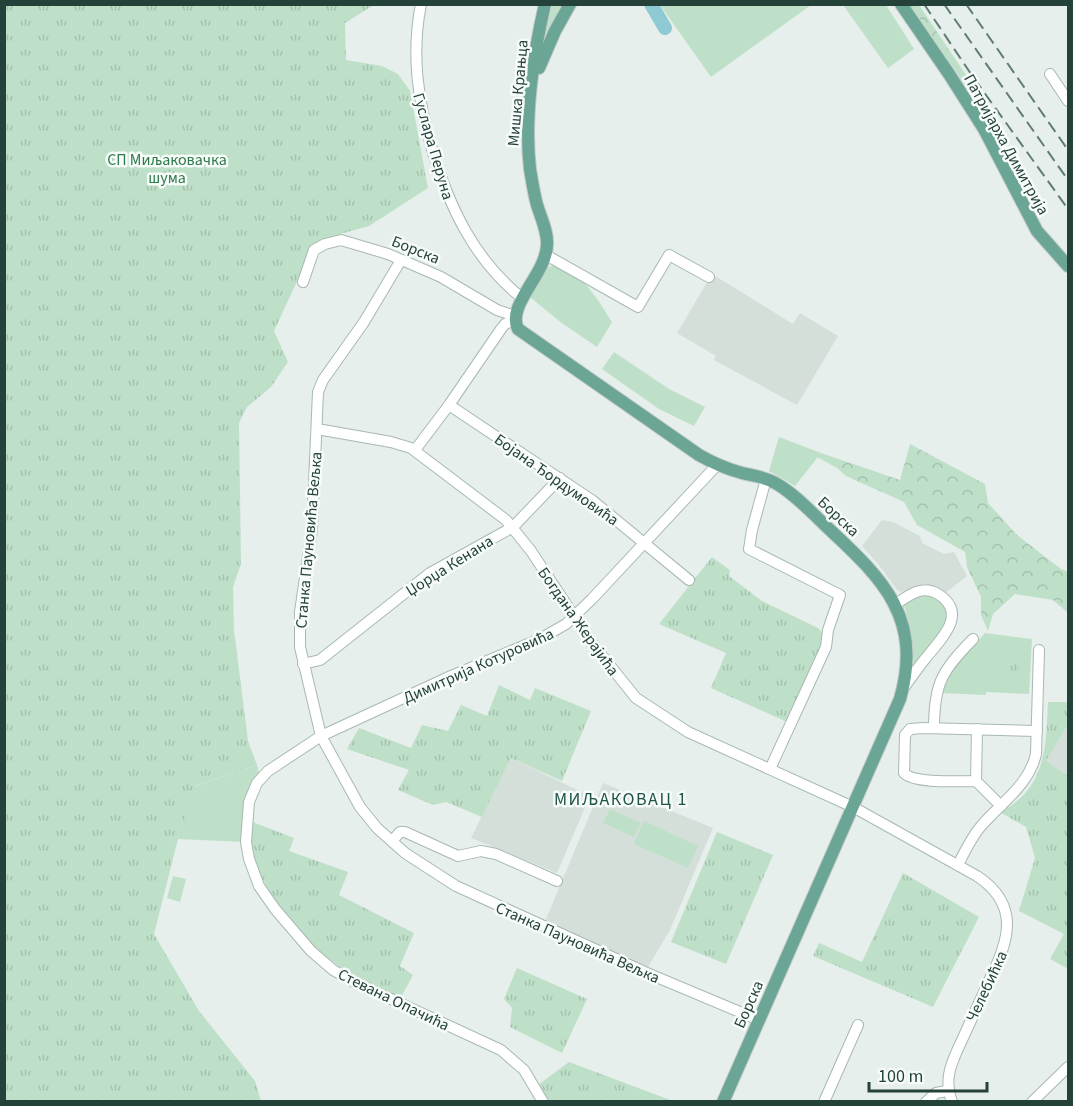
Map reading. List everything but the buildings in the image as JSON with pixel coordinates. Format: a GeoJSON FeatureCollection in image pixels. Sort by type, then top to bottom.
{"type":"FeatureCollection","features":[{"type":"Feature","properties":{"kind":"main road","name":"Мишка Крањца"},"geometry":{"type":"LineString","coordinates":[[545,4],[537,44],[532,89],[529,157],[535,197],[547,239],[546,255]]}},
{"type":"Feature","properties":{"kind":"main road"},"geometry":{"type":"LineString","coordinates":[[532,89],[548,44],[570,4]]}},
{"type":"Feature","properties":{"kind":"main road","name":"Патријарха Димитрија"},"geometry":{"type":"LineString","coordinates":[[901,4],[984,129],[1033,225],[1068,266]]}},
{"type":"Feature","properties":{"kind":"main road"},"geometry":{"type":"LineString","coordinates":[[515,318],[522,298],[540,272],[546,255]]}},
{"type":"Feature","properties":{"kind":"main road","name":"Борска"},"geometry":{"type":"LineString","coordinates":[[515,318],[518,329],[525,336],[691,450],[717,465],[766,479],[784,489],[857,556],[882,584],[896,604],[904,626],[907,644],[903,690],[723,1101]]}},
{"type":"Feature","properties":{"kind":"street","name":"Гуслара Перуна"},"geometry":{"type":"LineString","coordinates":[[421,4],[416,34],[416,75],[423,117],[444,188],[458,221],[471,242],[497,275],[522,298]]}},
{"type":"Feature","properties":{"kind":"street"},"geometry":{"type":"LineString","coordinates":[[1050,74],[1068,101]]}},
{"type":"Feature","properties":{"kind":"street","name":"Борска"},"geometry":{"type":"LineString","coordinates":[[303,282],[314,250],[330,242],[344,241],[401,260],[450,281],[497,310],[515,318]]}},
{"type":"Feature","properties":{"kind":"street"},"geometry":{"type":"LineString","coordinates":[[546,255],[638,307],[669,255],[709,278]]}},
{"type":"Feature","properties":{"kind":"street","name":"Станка Пауновића Вељка"},"geometry":{"type":"LineString","coordinates":[[401,260],[364,322],[323,380],[318,397],[312,529],[299,626],[303,664],[321,736],[360,807],[371,822],[428,870],[456,886],[647,973],[759,1020]]}},
{"type":"Feature","properties":{"kind":"street"},"geometry":{"type":"LineString","coordinates":[[415,450],[501,329],[515,318]]}},
{"type":"Feature","properties":{"kind":"street","name":"Бојана Ђордумовића"},"geometry":{"type":"LineString","coordinates":[[449,405],[608,511],[689,580]]}},
{"type":"Feature","properties":{"kind":"street","name":"Богдана Жерајића"},"geometry":{"type":"LineString","coordinates":[[317,429],[391,442],[415,450],[513,527],[574,617],[636,698],[688,732],[853,807]]}},
{"type":"Feature","properties":{"kind":"street","name":"Димитрија Котуровића"},"geometry":{"type":"LineString","coordinates":[[321,736],[451,676],[540,639],[561,627],[574,617],[717,465]]}},
{"type":"Feature","properties":{"kind":"street","name":"Џорџа Кенана"},"geometry":{"type":"LineString","coordinates":[[303,664],[320,660],[430,573],[513,527],[560,478]]}},
{"type":"Feature","properties":{"kind":"street"},"geometry":{"type":"LineString","coordinates":[[766,479],[749,549],[840,595],[828,630],[826,646],[770,769]]}},
{"type":"Feature","properties":{"kind":"street"},"geometry":{"type":"LineString","coordinates":[[896,604],[919,591],[932,591],[948,604],[951,617],[948,631],[903,690]]}},
{"type":"Feature","properties":{"kind":"street"},"geometry":{"type":"LineString","coordinates":[[934,728],[935,701],[939,684],[950,664],[973,639]]}},
{"type":"Feature","properties":{"kind":"street"},"geometry":{"type":"LineString","coordinates":[[958,865],[979,829],[1023,783],[1033,766],[1036,754],[1040,650]]}},
{"type":"Feature","properties":{"kind":"street"},"geometry":{"type":"LineString","coordinates":[[1001,806],[976,781],[913,779],[904,774],[906,732],[910,729],[934,728],[1037,731]]}},
{"type":"Feature","properties":{"kind":"street"},"geometry":{"type":"LineString","coordinates":[[976,781],[977,729]]}},
{"type":"Feature","properties":{"kind":"street","name":"Стевана Опачића"},"geometry":{"type":"LineString","coordinates":[[321,736],[268,771],[257,783],[252,793],[246,821],[246,842],[251,867],[263,894],[304,944],[328,965],[381,996],[502,1051],[524,1070],[543,1101]]}},
{"type":"Feature","properties":{"kind":"street","name":"Челебићка"},"geometry":{"type":"LineString","coordinates":[[853,807],[986,882],[998,894],[1005,911],[1007,932],[1000,959],[953,1059],[949,1070],[950,1096]]}},
{"type":"Feature","properties":{"kind":"street"},"geometry":{"type":"LineString","coordinates":[[392,841],[400,832],[405,832],[458,856],[481,851],[496,854],[557,881]]}},
{"type":"Feature","properties":{"kind":"street"},"geometry":{"type":"LineString","coordinates":[[824,1101],[858,1025]]}},
{"type":"Feature","properties":{"kind":"street"},"geometry":{"type":"LineString","coordinates":[[1032,1101],[1068,1067]]}},
{"type":"Feature","properties":{"kind":"street"},"geometry":{"type":"LineString","coordinates":[[926,1101],[936,1094],[950,1096]]}},
{"type":"Feature","properties":{"kind":"shaded area"},"geometry":{"type":"Polygon","coordinates":[[[712,274],[793,324],[800,313],[838,336],[797,405],[714,360],[716,356],[677,333],[712,274]]]}},
{"type":"Feature","properties":{"kind":"shaded area"},"geometry":{"type":"Polygon","coordinates":[[[882,520],[893,522],[920,536],[922,543],[944,554],[954,552],[967,576],[944,594],[934,586],[923,584],[901,592],[897,590],[862,546],[882,520]]]}},
{"type":"Feature","properties":{"kind":"shaded area"},"geometry":{"type":"Polygon","coordinates":[[[1068,724],[1068,776],[1045,762],[1068,724]]]}},
{"type":"Feature","properties":{"kind":"shaded area"},"geometry":{"type":"Polygon","coordinates":[[[511,758],[590,796],[557,873],[471,838],[511,758]]]}},
{"type":"Feature","properties":{"kind":"shaded area"},"geometry":{"type":"Polygon","coordinates":[[[603,783],[713,828],[670,930],[645,972],[544,924],[603,783]]]}},
{"type":"Feature","properties":{"kind":"green space","name":"СП Миљаковачка шума"},"geometry":{"type":"Polygon","coordinates":[[[5,5],[383,5],[372,6],[345,23],[346,60],[382,66],[398,74],[410,91],[428,188],[369,226],[322,239],[311,247],[274,331],[288,362],[271,387],[247,407],[239,423],[241,564],[233,587],[234,630],[248,741],[257,765],[195,786],[178,839],[154,934],[199,1011],[255,1081],[261,1101],[5,1102],[5,5]]]}},
{"type":"Feature","properties":{"kind":"green space"},"geometry":{"type":"Polygon","coordinates":[[[552,5],[567,5],[546,38],[545,31],[552,5]]]}},
{"type":"Feature","properties":{"kind":"green space"},"geometry":{"type":"Polygon","coordinates":[[[660,5],[811,5],[711,77],[660,5]]]}},
{"type":"Feature","properties":{"kind":"green space"},"geometry":{"type":"Polygon","coordinates":[[[843,5],[886,5],[914,49],[888,68],[843,5]]]}},
{"type":"Feature","properties":{"kind":"green space"},"geometry":{"type":"Polygon","coordinates":[[[910,5],[919,5],[997,117],[989,120],[910,5]]]}},
{"type":"Feature","properties":{"kind":"green space"},"geometry":{"type":"Polygon","coordinates":[[[553,265],[563,267],[580,279],[595,296],[612,322],[597,347],[559,321],[530,297],[548,268],[553,265]]]}},
{"type":"Feature","properties":{"kind":"green space"},"geometry":{"type":"Polygon","coordinates":[[[614,352],[669,389],[705,407],[694,426],[659,409],[602,369],[614,352]]]}},
{"type":"Feature","properties":{"kind":"green space"},"geometry":{"type":"Polygon","coordinates":[[[779,437],[821,453],[795,486],[769,471],[779,437]]]}},
{"type":"Feature","properties":{"kind":"green space"},"geometry":{"type":"Polygon","coordinates":[[[910,444],[985,484],[988,503],[1017,535],[1068,572],[1068,613],[1053,600],[1015,594],[993,614],[988,631],[981,615],[981,597],[967,567],[965,552],[917,525],[904,502],[846,476],[817,457],[821,453],[900,480],[910,444]]]}},
{"type":"Feature","properties":{"kind":"green space"},"geometry":{"type":"Polygon","coordinates":[[[712,557],[730,570],[729,576],[762,601],[818,628],[823,633],[824,640],[787,722],[711,688],[726,653],[659,624],[712,557]]]}},
{"type":"Feature","properties":{"kind":"green space"},"geometry":{"type":"Polygon","coordinates":[[[926,595],[943,605],[947,612],[946,620],[938,637],[914,666],[910,626],[904,605],[926,595]]]}},
{"type":"Feature","properties":{"kind":"green space"},"geometry":{"type":"Polygon","coordinates":[[[985,633],[1032,639],[1029,694],[940,693],[957,662],[985,633]]]}},
{"type":"Feature","properties":{"kind":"green space"},"geometry":{"type":"Polygon","coordinates":[[[1003,645],[1020,646],[1018,678],[1001,677],[1003,645]]]}},
{"type":"Feature","properties":{"kind":"green space"},"geometry":{"type":"Polygon","coordinates":[[[499,685],[530,700],[535,688],[591,711],[562,781],[511,758],[482,817],[446,802],[433,805],[398,790],[409,770],[347,749],[359,728],[411,748],[422,725],[448,731],[461,705],[487,716],[499,685]]]}},
{"type":"Feature","properties":{"kind":"green space"},"geometry":{"type":"Polygon","coordinates":[[[1048,702],[1068,702],[1068,724],[1046,761],[1068,776],[1068,969],[1050,959],[1064,934],[1019,911],[1035,858],[1026,827],[1000,812],[1015,803],[1035,779],[1044,751],[1048,702]]]}},
{"type":"Feature","properties":{"kind":"green space"},"geometry":{"type":"Polygon","coordinates":[[[257,765],[259,773],[249,793],[244,842],[178,839],[182,824],[4,852],[257,765]]]}},
{"type":"Feature","properties":{"kind":"green space"},"geometry":{"type":"Polygon","coordinates":[[[610,809],[641,823],[634,837],[603,823],[610,809]]]}},
{"type":"Feature","properties":{"kind":"green space"},"geometry":{"type":"Polygon","coordinates":[[[644,821],[698,846],[688,868],[634,844],[644,821]]]}},
{"type":"Feature","properties":{"kind":"green space"},"geometry":{"type":"Polygon","coordinates":[[[253,822],[294,838],[289,851],[348,872],[339,895],[414,933],[400,966],[413,975],[400,999],[376,988],[338,965],[320,952],[300,932],[269,890],[254,862],[250,843],[253,822]]]}},
{"type":"Feature","properties":{"kind":"green space"},"geometry":{"type":"Polygon","coordinates":[[[717,832],[773,855],[726,964],[671,942],[717,832]]]}},
{"type":"Feature","properties":{"kind":"green space"},"geometry":{"type":"Polygon","coordinates":[[[903,873],[979,917],[933,1007],[813,956],[819,943],[862,962],[903,873]]]}},
{"type":"Feature","properties":{"kind":"green space"},"geometry":{"type":"Polygon","coordinates":[[[173,876],[186,879],[180,902],[167,898],[173,876]]]}},
{"type":"Feature","properties":{"kind":"green space"},"geometry":{"type":"Polygon","coordinates":[[[517,968],[587,999],[562,1053],[510,1027],[512,1008],[504,999],[517,968]]]}},
{"type":"Feature","properties":{"kind":"green space"},"geometry":{"type":"Polygon","coordinates":[[[569,1062],[673,1101],[548,1101],[538,1085],[569,1062]]]}},
{"type":"Feature","properties":{"kind":"waterway"},"geometry":{"type":"LineString","coordinates":[[651,4],[665,28]]}},
{"type":"Feature","properties":{"kind":"railway"},"geometry":{"type":"LineString","coordinates":[[924,4],[973,77],[1068,209]]}},
{"type":"Feature","properties":{"kind":"railway"},"geometry":{"type":"LineString","coordinates":[[944,4],[1068,180]]}},
{"type":"Feature","properties":{"kind":"railway"},"geometry":{"type":"LineString","coordinates":[[966,4],[1068,150]]}},
{"type":"Feature","properties":{"kind":"district","name":"МИЉАКОВАЦ 1"},"geometry":{"type":"Point","coordinates":[621,799]}}]}
